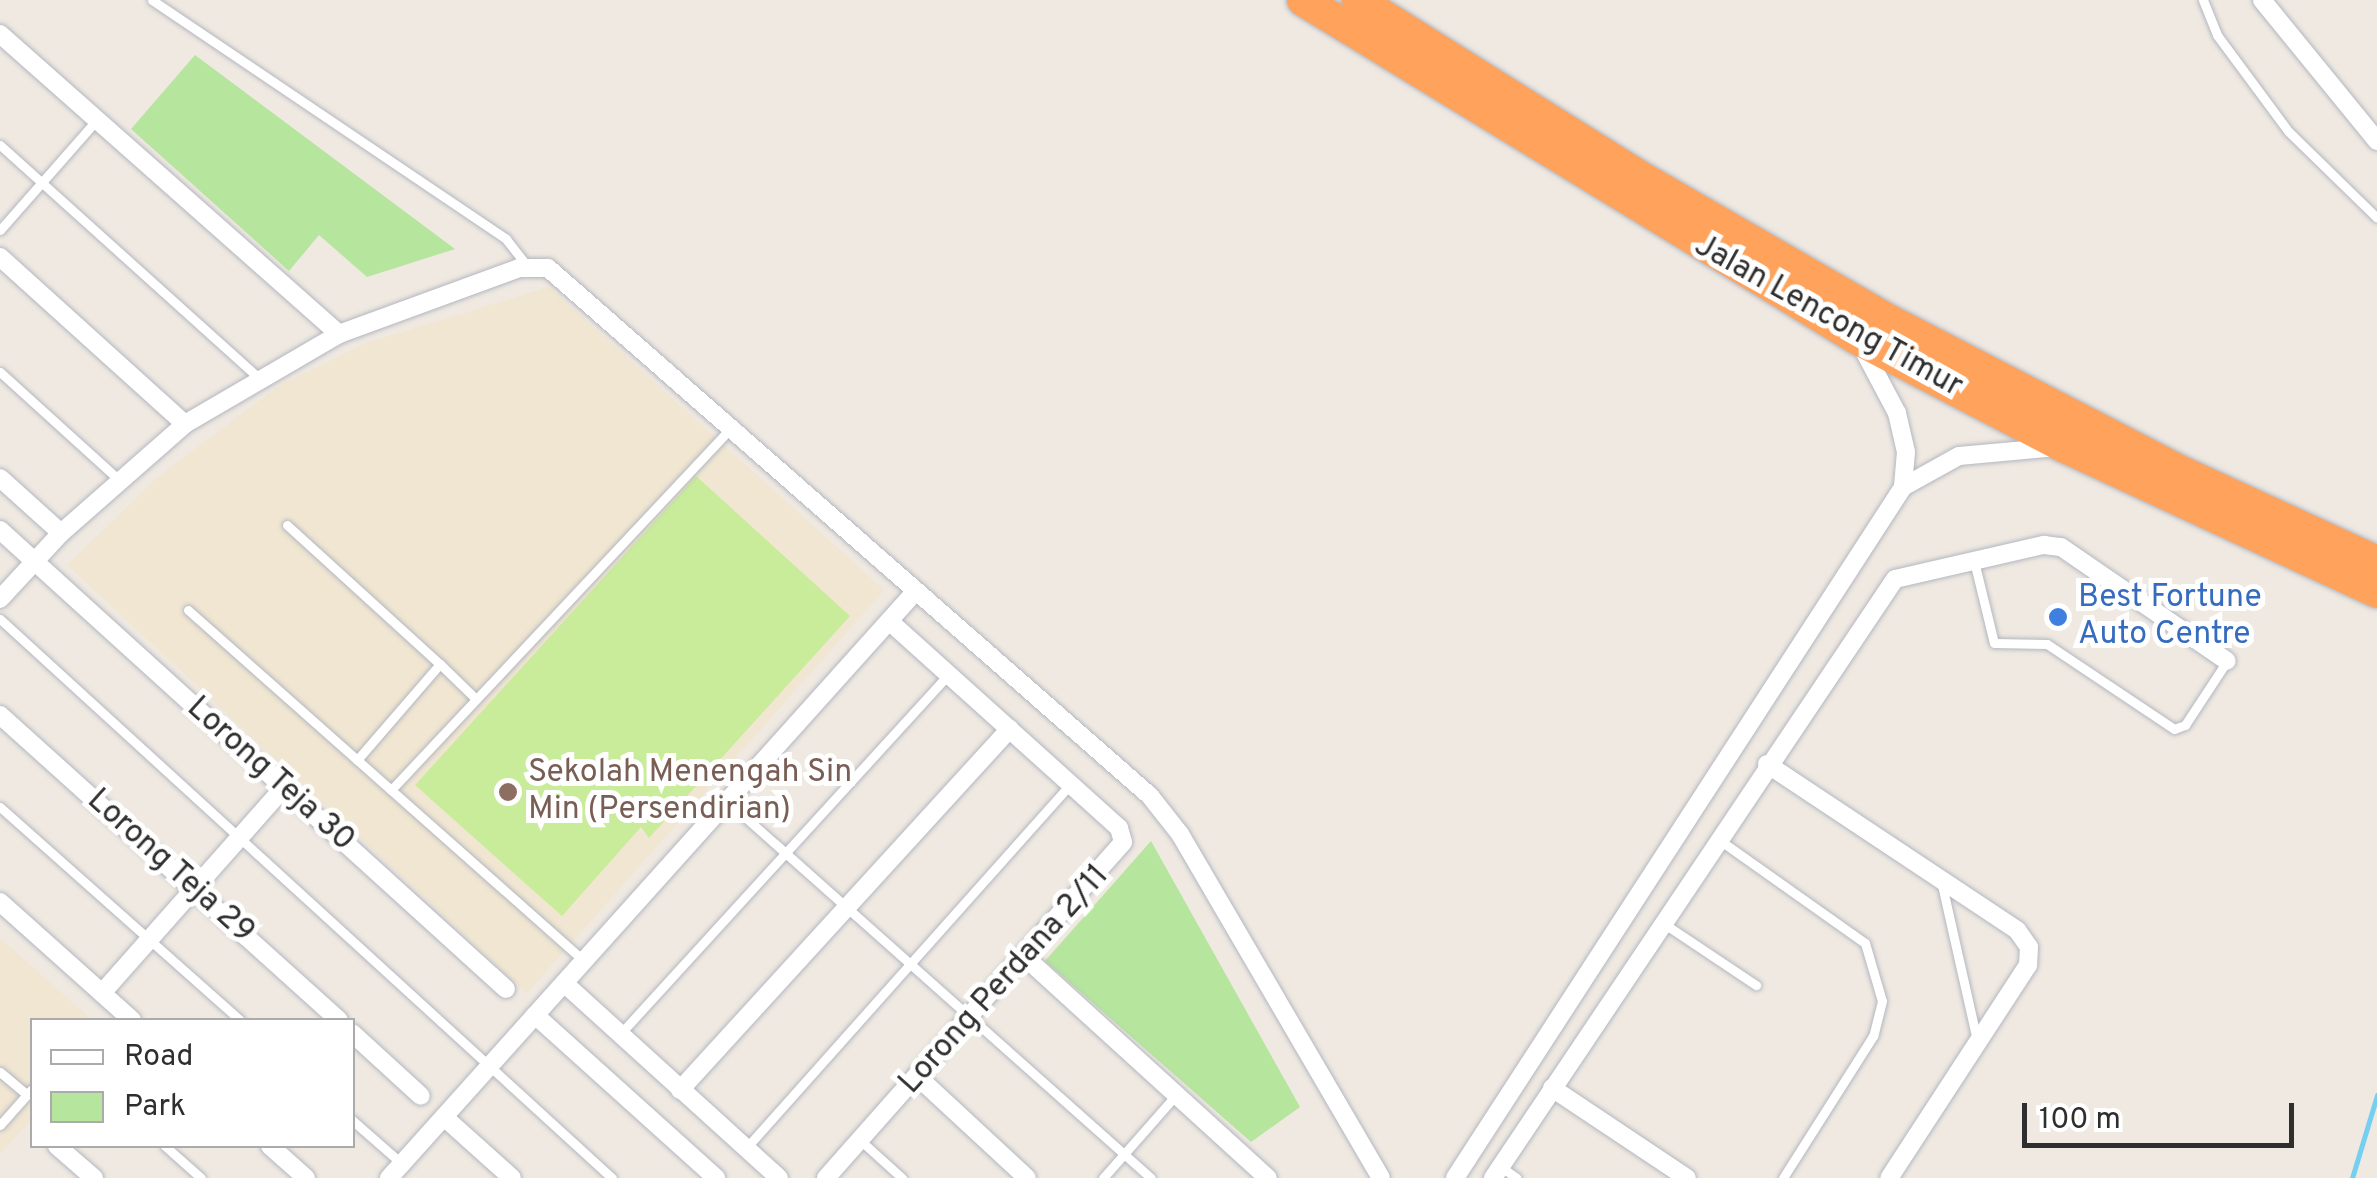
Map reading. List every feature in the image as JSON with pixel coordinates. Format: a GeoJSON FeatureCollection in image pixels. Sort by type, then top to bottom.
{"type":"FeatureCollection","features":[{"type":"Feature","properties":{"kind":"highway","name":"Jalan Lencong Timur"},"geometry":{"type":"LineString","coordinates":[[1303,0],[1858,339],[2063,446],[2377,592]]}},
{"type":"Feature","properties":{"kind":"highway","name":"Jalan Lencong Timur"},"geometry":{"type":"LineString","coordinates":[[1358,0],[1638,175],[1892,322],[2175,469],[2377,562]]}},
{"type":"Feature","properties":{"kind":"street"},"geometry":{"type":"LineString","coordinates":[[2262,0],[2377,141]]}},
{"type":"Feature","properties":{"kind":"street"},"geometry":{"type":"LineString","coordinates":[[0,34],[339,334]]}},
{"type":"Feature","properties":{"kind":"street"},"geometry":{"type":"LineString","coordinates":[[0,257],[185,424]]}},
{"type":"Feature","properties":{"kind":"street"},"geometry":{"type":"LineString","coordinates":[[0,600],[61,533],[185,424],[260,380],[339,334],[527,266],[558,274],[1167,816],[1381,1178]]}},
{"type":"Feature","properties":{"kind":"street"},"geometry":{"type":"LineString","coordinates":[[1455,1178],[1903,487],[1906,452],[1897,413],[1858,339]]}},
{"type":"Feature","properties":{"kind":"street"},"geometry":{"type":"LineString","coordinates":[[1903,487],[1959,456],[2063,446]]}},
{"type":"Feature","properties":{"kind":"street"},"geometry":{"type":"LineString","coordinates":[[0,478],[61,533]]}},
{"type":"Feature","properties":{"kind":"street","name":"Lorong Teja 30"},"geometry":{"type":"LineString","coordinates":[[0,530],[506,988]]}},
{"type":"Feature","properties":{"kind":"street"},"geometry":{"type":"LineString","coordinates":[[1497,1172],[1881,592],[1914,571],[2061,547],[2227,661]]}},
{"type":"Feature","properties":{"kind":"street"},"geometry":{"type":"LineString","coordinates":[[397,1173],[915,592]]}},
{"type":"Feature","properties":{"kind":"street","name":"Lorong Perdana 2/11"},"geometry":{"type":"LineString","coordinates":[[826,1178],[1026,958],[1123,842],[1119,828],[889,620]]}},
{"type":"Feature","properties":{"kind":"street","name":"Lorong Teja 29"},"geometry":{"type":"LineString","coordinates":[[0,715],[337,1018]]}},
{"type":"Feature","properties":{"kind":"street"},"geometry":{"type":"LineString","coordinates":[[680,1090],[1010,729]]}},
{"type":"Feature","properties":{"kind":"street"},"geometry":{"type":"LineString","coordinates":[[1767,764],[2016,930],[2028,947],[2028,965],[1889,1178]]}},
{"type":"Feature","properties":{"kind":"street"},"geometry":{"type":"LineString","coordinates":[[102,993],[284,787]]}},
{"type":"Feature","properties":{"kind":"street"},"geometry":{"type":"LineString","coordinates":[[0,902],[130,1018]]}},
{"type":"Feature","properties":{"kind":"street"},"geometry":{"type":"LineString","coordinates":[[1635,904],[1662,922]]}},
{"type":"Feature","properties":{"kind":"street"},"geometry":{"type":"LineString","coordinates":[[1026,958],[1268,1178]]}},
{"type":"Feature","properties":{"kind":"street"},"geometry":{"type":"LineString","coordinates":[[564,983],[778,1178]]}},
{"type":"Feature","properties":{"kind":"street"},"geometry":{"type":"LineString","coordinates":[[535,1015],[716,1178]]}},
{"type":"Feature","properties":{"kind":"street"},"geometry":{"type":"LineString","coordinates":[[355,1036],[421,1096]]}},
{"type":"Feature","properties":{"kind":"street"},"geometry":{"type":"LineString","coordinates":[[918,1078],[1027,1178]]}},
{"type":"Feature","properties":{"kind":"street"},"geometry":{"type":"LineString","coordinates":[[1552,1088],[1687,1178]]}},
{"type":"Feature","properties":{"kind":"street"},"geometry":{"type":"LineString","coordinates":[[444,1117],[512,1178]]}},
{"type":"Feature","properties":{"kind":"street"},"geometry":{"type":"LineString","coordinates":[[59,1148],[94,1178]]}},
{"type":"Feature","properties":{"kind":"street"},"geometry":{"type":"LineString","coordinates":[[272,1148],[306,1178]]}},
{"type":"Feature","properties":{"kind":"lane"},"geometry":{"type":"LineString","coordinates":[[152,0],[506,239],[527,266]]}},
{"type":"Feature","properties":{"kind":"lane"},"geometry":{"type":"LineString","coordinates":[[2203,0],[2217,35],[2262,88],[2288,132],[2377,218]]}},
{"type":"Feature","properties":{"kind":"lane"},"geometry":{"type":"LineString","coordinates":[[0,230],[95,122]]}},
{"type":"Feature","properties":{"kind":"lane"},"geometry":{"type":"LineString","coordinates":[[0,144],[260,380]]}},
{"type":"Feature","properties":{"kind":"lane"},"geometry":{"type":"LineString","coordinates":[[0,372],[119,480]]}},
{"type":"Feature","properties":{"kind":"lane"},"geometry":{"type":"LineString","coordinates":[[391,790],[731,428]]}},
{"type":"Feature","properties":{"kind":"lane"},"geometry":{"type":"LineString","coordinates":[[286,525],[476,699]]}},
{"type":"Feature","properties":{"kind":"lane"},"geometry":{"type":"LineString","coordinates":[[1974,559],[1994,643],[2047,644],[2174,729],[2186,725],[2227,661]]}},
{"type":"Feature","properties":{"kind":"lane"},"geometry":{"type":"LineString","coordinates":[[188,610],[584,961]]}},
{"type":"Feature","properties":{"kind":"lane"},"geometry":{"type":"LineString","coordinates":[[0,619],[612,1178]]}},
{"type":"Feature","properties":{"kind":"lane"},"geometry":{"type":"LineString","coordinates":[[356,760],[440,664]]}},
{"type":"Feature","properties":{"kind":"lane"},"geometry":{"type":"LineString","coordinates":[[620,1035],[949,674]]}},
{"type":"Feature","properties":{"kind":"lane"},"geometry":{"type":"LineString","coordinates":[[746,1149],[1070,784]]}},
{"type":"Feature","properties":{"kind":"lane"},"geometry":{"type":"LineString","coordinates":[[727,801],[906,966],[1151,1178]]}},
{"type":"Feature","properties":{"kind":"lane"},"geometry":{"type":"LineString","coordinates":[[0,806],[238,1018]]}},
{"type":"Feature","properties":{"kind":"lane"},"geometry":{"type":"LineString","coordinates":[[1718,838],[1865,942],[1882,1001],[1873,1036],[1783,1178]]}},
{"type":"Feature","properties":{"kind":"lane"},"geometry":{"type":"LineString","coordinates":[[1941,880],[1977,1043]]}},
{"type":"Feature","properties":{"kind":"lane"},"geometry":{"type":"LineString","coordinates":[[1662,922],[1756,985]]}},
{"type":"Feature","properties":{"kind":"lane"},"geometry":{"type":"LineString","coordinates":[[0,1072],[30,1092],[0,1125]]}},
{"type":"Feature","properties":{"kind":"lane"},"geometry":{"type":"LineString","coordinates":[[1102,1178],[1176,1094]]}},
{"type":"Feature","properties":{"kind":"lane"},"geometry":{"type":"LineString","coordinates":[[355,1124],[397,1173]]}},
{"type":"Feature","properties":{"kind":"lane"},"geometry":{"type":"LineString","coordinates":[[860,1140],[902,1178]]}},
{"type":"Feature","properties":{"kind":"lane"},"geometry":{"type":"LineString","coordinates":[[167,1148],[202,1178]]}},
{"type":"Feature","properties":{"kind":"lane"},"geometry":{"type":"LineString","coordinates":[[1497,1172],[1517,1178]]}},
{"type":"Feature","properties":{"kind":"shaded area","name":"Sekolah Menengah Sin Min (Persendirian)"},"geometry":{"type":"Polygon","coordinates":[[[549,287],[884,590],[527,993],[67,565],[158,477],[280,385],[366,343],[549,287]]]}},
{"type":"Feature","properties":{"kind":"shaded area"},"geometry":{"type":"Polygon","coordinates":[[[0,938],[90,1018],[30,1018],[30,1121],[0,1154],[0,938]]]}},
{"type":"Feature","properties":{"kind":"green space"},"geometry":{"type":"Polygon","coordinates":[[[195,55],[455,249],[367,277],[319,235],[289,271],[131,129],[195,55]]]}},
{"type":"Feature","properties":{"kind":"green space"},"geometry":{"type":"Polygon","coordinates":[[[696,476],[850,616],[649,838],[641,827],[562,916],[415,785],[696,476]]]}},
{"type":"Feature","properties":{"kind":"green space"},"geometry":{"type":"Polygon","coordinates":[[[1151,841],[1300,1107],[1251,1142],[1045,961],[1151,841]]]}},
{"type":"Feature","properties":{"kind":"waterway"},"geometry":{"type":"LineString","coordinates":[[2352,1178],[2377,1095]]}},
{"type":"Feature","properties":{"kind":"place","name":"Best Fortune Auto Centre"},"geometry":{"type":"Point","coordinates":[2058,617]}},
{"type":"Feature","properties":{"kind":"place","name":"Sekolah Menengah Sin Min (Persendirian)"},"geometry":{"type":"Point","coordinates":[508,792]}}]}
